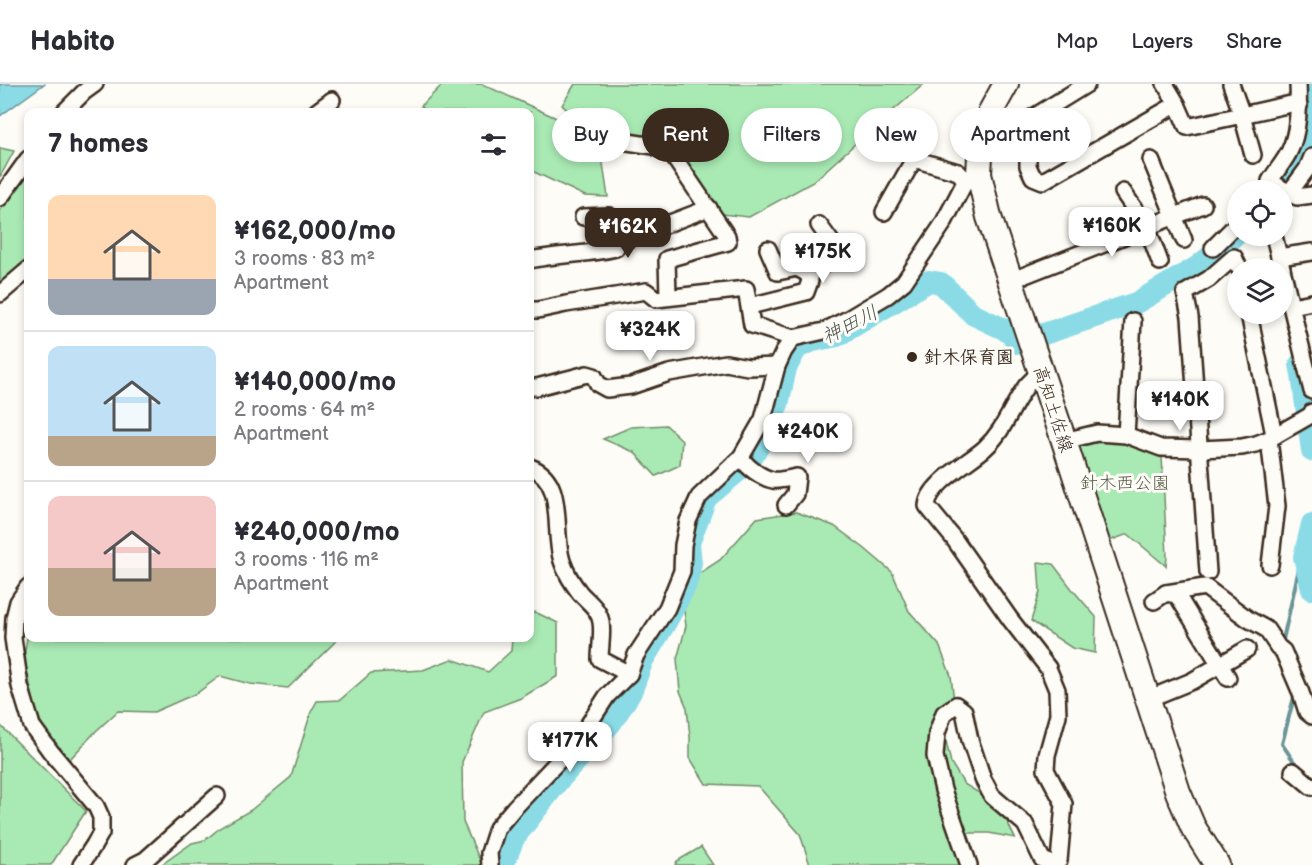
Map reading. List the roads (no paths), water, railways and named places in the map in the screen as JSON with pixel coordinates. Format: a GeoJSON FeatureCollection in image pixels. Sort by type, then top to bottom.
{"type":"FeatureCollection","features":[{"type":"Feature","properties":{"kind":"main road","name":"高知土佐線"},"geometry":{"type":"LineString","coordinates":[[993,108],[1006,84]]}},
{"type":"Feature","properties":{"kind":"main road","name":"高知土佐線"},"geometry":{"type":"LineString","coordinates":[[976,162],[973,177],[1041,372],[1178,792],[1193,827],[1217,865]]}},
{"type":"Feature","properties":{"kind":"street"},"geometry":{"type":"LineString","coordinates":[[68,108],[95,84]]}},
{"type":"Feature","properties":{"kind":"street"},"geometry":{"type":"LineString","coordinates":[[1048,108],[1087,84]]}},
{"type":"Feature","properties":{"kind":"street"},"geometry":{"type":"LineString","coordinates":[[1165,84],[1187,127],[1291,104],[1299,105]]}},
{"type":"Feature","properties":{"kind":"street"},"geometry":{"type":"LineString","coordinates":[[1232,84],[1253,156]]}},
{"type":"Feature","properties":{"kind":"street"},"geometry":{"type":"LineString","coordinates":[[1280,180],[1296,129],[1299,105],[1298,84]]}},
{"type":"Feature","properties":{"kind":"street"},"geometry":{"type":"LineString","coordinates":[[321,108],[332,100]]}},
{"type":"Feature","properties":{"kind":"street"},"geometry":{"type":"LineString","coordinates":[[1091,153],[1177,104]]}},
{"type":"Feature","properties":{"kind":"street"},"geometry":{"type":"LineString","coordinates":[[630,142],[654,146],[673,156],[727,236],[728,242],[667,259],[668,297]]}},
{"type":"Feature","properties":{"kind":"street"},"geometry":{"type":"LineString","coordinates":[[1291,180],[1307,169],[1312,157]]}},
{"type":"Feature","properties":{"kind":"street"},"geometry":{"type":"LineString","coordinates":[[534,310],[646,291],[656,298],[746,289],[753,325],[793,338],[824,331],[888,295],[904,282],[973,177],[914,159],[884,212]]}},
{"type":"Feature","properties":{"kind":"street"},"geometry":{"type":"LineString","coordinates":[[1151,160],[1184,240]]}},
{"type":"Feature","properties":{"kind":"street"},"geometry":{"type":"LineString","coordinates":[[1029,162],[1033,177],[1043,181],[1076,162]]}},
{"type":"Feature","properties":{"kind":"street"},"geometry":{"type":"LineString","coordinates":[[0,198],[24,165]]}},
{"type":"Feature","properties":{"kind":"street"},"geometry":{"type":"LineString","coordinates":[[1123,192],[1147,227],[1160,262]]}},
{"type":"Feature","properties":{"kind":"street"},"geometry":{"type":"LineString","coordinates":[[1293,196],[1312,195]]}},
{"type":"Feature","properties":{"kind":"street"},"geometry":{"type":"LineString","coordinates":[[1010,280],[1203,205]]}},
{"type":"Feature","properties":{"kind":"street"},"geometry":{"type":"LineString","coordinates":[[615,244],[710,208]]}},
{"type":"Feature","properties":{"kind":"street"},"geometry":{"type":"LineString","coordinates":[[534,259],[601,252],[616,248],[609,216],[583,217]]}},
{"type":"Feature","properties":{"kind":"street"},"geometry":{"type":"LineString","coordinates":[[808,274],[840,254],[819,225]]}},
{"type":"Feature","properties":{"kind":"street"},"geometry":{"type":"LineString","coordinates":[[1213,248],[1227,234]]}},
{"type":"Feature","properties":{"kind":"street"},"geometry":{"type":"LineString","coordinates":[[750,306],[806,292],[810,281],[808,274],[797,268],[778,272],[768,249]]}},
{"type":"Feature","properties":{"kind":"street"},"geometry":{"type":"LineString","coordinates":[[1293,260],[1312,252]]}},
{"type":"Feature","properties":{"kind":"street"},"geometry":{"type":"LineString","coordinates":[[1208,572],[1190,317],[1185,293],[1209,279],[1227,263]]}},
{"type":"Feature","properties":{"kind":"street"},"geometry":{"type":"LineString","coordinates":[[0,294],[24,273]]}},
{"type":"Feature","properties":{"kind":"street"},"geometry":{"type":"LineString","coordinates":[[1293,306],[1312,302]]}},
{"type":"Feature","properties":{"kind":"street"},"geometry":{"type":"LineString","coordinates":[[1293,310],[1312,391]]}},
{"type":"Feature","properties":{"kind":"street"},"geometry":{"type":"LineString","coordinates":[[1126,435],[1133,321]]}},
{"type":"Feature","properties":{"kind":"street"},"geometry":{"type":"LineString","coordinates":[[1251,324],[1273,430],[1277,506],[1270,565]]}},
{"type":"Feature","properties":{"kind":"street"},"geometry":{"type":"LineString","coordinates":[[490,865],[489,853],[497,828],[579,739],[607,696],[629,674],[636,655],[667,608],[682,571],[683,545],[688,521],[699,498],[741,457],[763,419],[777,366],[793,338]]}},
{"type":"Feature","properties":{"kind":"street"},"geometry":{"type":"LineString","coordinates":[[534,387],[587,374],[594,376],[598,384],[607,389],[631,386],[669,373],[726,363],[747,367],[777,366]]}},
{"type":"Feature","properties":{"kind":"street"},"geometry":{"type":"LineString","coordinates":[[969,865],[943,790],[935,756],[937,733],[944,713],[956,705],[964,711],[970,740],[983,779],[992,796],[1025,824],[1042,859],[1052,865],[1059,861],[1064,804],[1046,770],[1047,755],[1058,715],[1057,690],[1048,668],[1010,619],[954,539],[927,506],[928,499],[960,465],[985,448],[999,434],[1027,386],[1041,372]]}},
{"type":"Feature","properties":{"kind":"street"},"geometry":{"type":"LineString","coordinates":[[1064,441],[1097,433],[1126,435],[1161,448],[1242,447],[1273,437],[1309,415]]}},
{"type":"Feature","properties":{"kind":"street"},"geometry":{"type":"LineString","coordinates":[[741,457],[761,475],[774,480],[797,477],[795,494],[786,505]]}},
{"type":"Feature","properties":{"kind":"street"},"geometry":{"type":"LineString","coordinates":[[534,469],[540,471],[552,489],[561,559],[570,580],[597,610],[601,623],[600,659],[629,674]]}},
{"type":"Feature","properties":{"kind":"street"},"geometry":{"type":"LineString","coordinates":[[1224,671],[1177,595],[1160,597],[1205,587],[1248,619],[1266,629],[1281,649],[1307,712],[1312,716]]}},
{"type":"Feature","properties":{"kind":"street"},"geometry":{"type":"LineString","coordinates":[[24,593],[18,602],[14,618],[13,638],[20,686],[32,726],[96,806],[101,817],[101,833],[81,865]]}},
{"type":"Feature","properties":{"kind":"street"},"geometry":{"type":"LineString","coordinates":[[1148,699],[1224,671],[1247,649]]}},
{"type":"Feature","properties":{"kind":"street"},"geometry":{"type":"LineString","coordinates":[[1293,771],[1312,787]]}},
{"type":"Feature","properties":{"kind":"street"},"geometry":{"type":"LineString","coordinates":[[135,865],[145,860],[217,796]]}},
{"type":"Feature","properties":{"kind":"water"},"geometry":{"type":"Polygon","coordinates":[[[0,84],[44,84],[0,116],[0,84]]]}},
{"type":"Feature","properties":{"kind":"waterway","name":"神田川"},"geometry":{"type":"LineString","coordinates":[[1280,180],[1301,146],[1310,112],[1306,84]]}},
{"type":"Feature","properties":{"kind":"waterway","name":"神田川"},"geometry":{"type":"LineString","coordinates":[[503,865],[514,838],[559,780],[611,723],[631,692],[643,660],[686,585],[691,563],[689,543],[706,498],[743,467],[759,446],[778,404],[786,368],[797,348],[813,341],[837,336],[929,281],[941,283],[974,315],[1004,329],[1013,336],[1017,343],[1136,303],[1197,267],[1227,243]]}},
{"type":"Feature","properties":{"kind":"waterway"},"geometry":{"type":"LineString","coordinates":[[1300,364],[1312,451]]}},
{"type":"Feature","properties":{"kind":"waterway"},"geometry":{"type":"LineString","coordinates":[[1312,524],[1304,557],[1312,589]]}},
{"type":"Feature","properties":{"kind":"waterway"},"geometry":{"type":"LineString","coordinates":[[1282,644],[1298,573],[1304,557]]}},
{"type":"Feature","properties":{"kind":"waterway"},"geometry":{"type":"LineString","coordinates":[[1295,693],[1282,744],[1299,769]]}},
{"type":"Feature","properties":{"kind":"place","name":"針木保育園"},"geometry":{"type":"Point","coordinates":[912,357]}},
{"type":"Feature","properties":{"kind":"park label","name":"針木西公園"},"geometry":{"type":"Point","coordinates":[1125,483]}}]}
